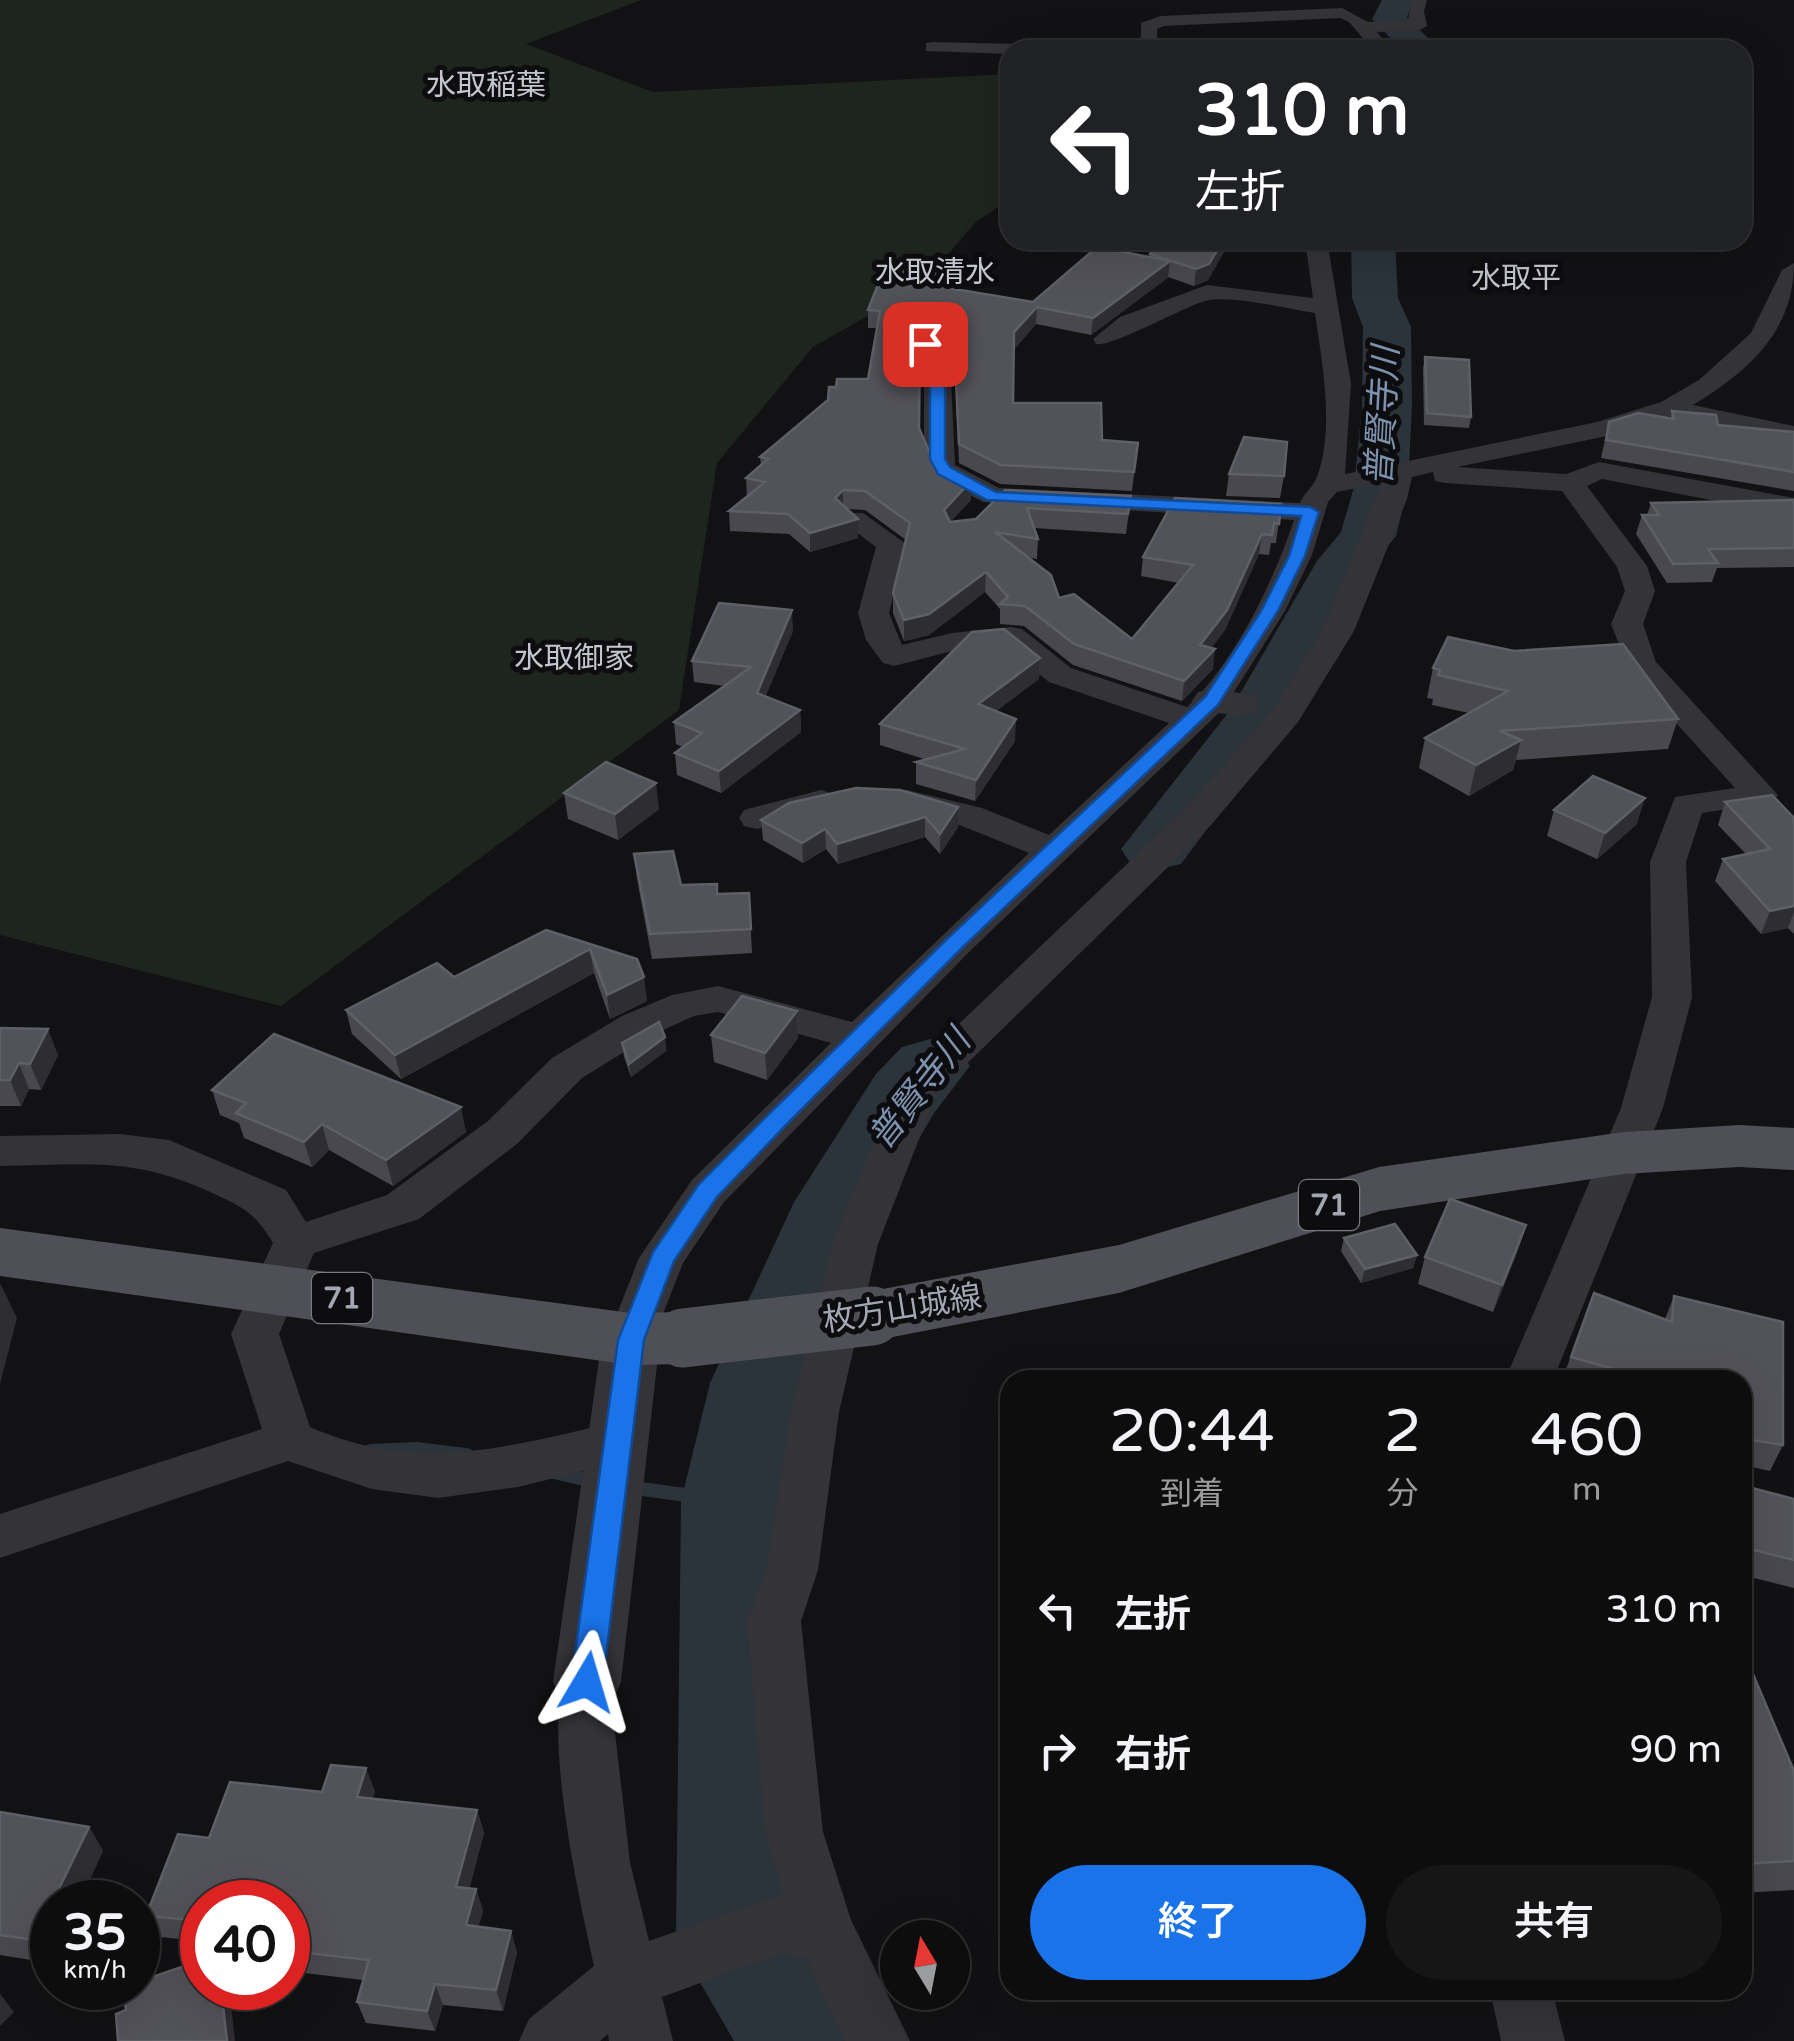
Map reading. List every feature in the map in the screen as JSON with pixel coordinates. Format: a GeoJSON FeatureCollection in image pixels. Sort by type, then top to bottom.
{"type":"FeatureCollection","features":[{"type":"Feature","properties":{"kind":"main road","name":"枚方山城線"},"geometry":{"type":"LineString","coordinates":[[0,1252],[287,1265],[657,1339],[872,1316],[1118,1269],[1378,1190],[1624,1153],[1739,1146],[1794,1149]]}},
{"type":"Feature","properties":{"kind":"street"},"geometry":{"type":"LineString","coordinates":[[1151,40],[1147,27],[1184,17],[1342,14],[1369,27],[1418,26],[1414,11],[1419,0]]}},
{"type":"Feature","properties":{"kind":"street"},"geometry":{"type":"LineString","coordinates":[[1369,27],[1377,40]]}},
{"type":"Feature","properties":{"kind":"street"},"geometry":{"type":"LineString","coordinates":[[932,47],[1000,49]]}},
{"type":"Feature","properties":{"kind":"street"},"geometry":{"type":"LineString","coordinates":[[878,2041],[802,1927],[774,1622],[792,1570],[815,1412],[855,1244],[919,1086],[1198,817],[1239,764],[1286,715],[1338,632],[1393,499],[1369,481],[1334,466],[1338,384],[1317,250]]}},
{"type":"Feature","properties":{"kind":"street"},"geometry":{"type":"LineString","coordinates":[[641,2041],[648,1973],[602,1862],[584,1707],[618,1443],[657,1339],[662,1258],[708,1190],[860,1038],[1055,850],[1215,708],[1297,556],[1369,481],[1602,428],[1670,408],[1708,384],[1762,336],[1794,270]]}},
{"type":"Feature","properties":{"kind":"street"},"geometry":{"type":"LineString","coordinates":[[1104,340],[1129,322],[1207,292],[1325,307]]}},
{"type":"Feature","properties":{"kind":"street"},"geometry":{"type":"LineString","coordinates":[[925,336],[925,344],[938,358],[938,459],[944,470],[993,496],[1369,481],[1438,474],[1570,484],[1600,470],[1794,507]]}},
{"type":"Feature","properties":{"kind":"street"},"geometry":{"type":"LineString","coordinates":[[1670,408],[1794,434]]}},
{"type":"Feature","properties":{"kind":"street"},"geometry":{"type":"LineString","coordinates":[[1533,1370],[1642,1108],[1672,997],[1668,862],[1687,804],[1761,795],[1641,665],[1627,624],[1640,591],[1632,566],[1570,484]]}},
{"type":"Feature","properties":{"kind":"street"},"geometry":{"type":"LineString","coordinates":[[971,523],[993,496]]}},
{"type":"Feature","properties":{"kind":"street"},"geometry":{"type":"LineString","coordinates":[[853,518],[891,544],[890,561],[876,588],[872,613],[878,638],[894,656],[952,642],[1011,636],[1060,675],[1215,708]]}},
{"type":"Feature","properties":{"kind":"street"},"geometry":{"type":"LineString","coordinates":[[758,818],[865,794],[969,816],[1055,850]]}},
{"type":"Feature","properties":{"kind":"street"},"geometry":{"type":"LineString","coordinates":[[290,1440],[255,1334],[287,1265],[403,1206],[503,1132],[568,1068],[636,1026],[686,1004],[718,998],[860,1038]]}},
{"type":"Feature","properties":{"kind":"street"},"geometry":{"type":"LineString","coordinates":[[0,1151],[120,1148],[169,1156],[270,1201],[287,1265]]}},
{"type":"Feature","properties":{"kind":"street"},"geometry":{"type":"LineString","coordinates":[[0,1536],[290,1440],[372,1468],[454,1477],[618,1443]]}},
{"type":"Feature","properties":{"kind":"street"},"geometry":{"type":"LineString","coordinates":[[551,2041],[648,1973],[802,1927]]}},
{"type":"Feature","properties":{"kind":"street"},"geometry":{"type":"LineString","coordinates":[[1524,2000],[1534,2041]]}},
{"type":"Feature","properties":{"kind":"shaded area"},"geometry":{"type":"Polygon","coordinates":[[[0,0],[641,0],[526,44],[653,92],[1000,75],[1000,206],[976,222],[920,286],[813,347],[717,463],[679,710],[281,1006],[0,935],[0,0]]]}},
{"type":"Feature","properties":{"kind":"building"},"geometry":{"type":"Polygon","coordinates":[[[1094,250],[1170,261],[1093,318],[1037,307],[1014,332],[1013,403],[1101,403],[1102,440],[1138,443],[1134,472],[1001,465],[959,444],[954,340],[934,310],[914,310],[910,319],[920,348],[919,428],[932,458],[971,481],[944,510],[950,522],[976,519],[1005,490],[1131,496],[1128,514],[1027,508],[1038,539],[995,532],[1051,575],[1059,598],[1074,594],[1132,639],[1193,565],[1143,557],[1175,498],[1281,504],[1279,524],[1274,523],[1272,535],[1262,534],[1227,610],[1200,645],[1215,649],[1184,681],[1074,644],[1025,606],[1000,604],[1008,597],[986,572],[929,614],[904,620],[893,593],[910,523],[865,491],[843,490],[835,498],[858,519],[810,533],[788,514],[729,511],[765,482],[746,478],[768,459],[760,457],[828,400],[829,387],[836,387],[837,379],[868,379],[880,311],[868,310],[884,269],[948,274],[936,286],[1033,302],[1094,250]]]}},
{"type":"Feature","properties":{"kind":"building"},"geometry":{"type":"Polygon","coordinates":[[[1153,250],[1217,250],[1209,264],[1196,269],[1150,254],[1153,250]]]}},
{"type":"Feature","properties":{"kind":"building"},"geometry":{"type":"Polygon","coordinates":[[[1425,357],[1469,360],[1471,417],[1427,413],[1425,357]]]}},
{"type":"Feature","properties":{"kind":"building"},"geometry":{"type":"Polygon","coordinates":[[[1672,411],[1716,415],[1718,425],[1794,432],[1794,472],[1606,440],[1609,422],[1638,413],[1674,419],[1672,411]]]}},
{"type":"Feature","properties":{"kind":"building"},"geometry":{"type":"Polygon","coordinates":[[[1244,437],[1287,442],[1284,476],[1229,474],[1244,437]]]}},
{"type":"Feature","properties":{"kind":"building"},"geometry":{"type":"Polygon","coordinates":[[[1794,500],[1794,548],[1708,549],[1718,563],[1673,564],[1642,515],[1659,515],[1651,503],[1794,500]]]}},
{"type":"Feature","properties":{"kind":"building"},"geometry":{"type":"Polygon","coordinates":[[[719,603],[792,610],[757,693],[800,710],[719,771],[675,753],[702,733],[674,722],[751,667],[692,661],[719,603]]]}},
{"type":"Feature","properties":{"kind":"building"},"geometry":{"type":"Polygon","coordinates":[[[1004,629],[1040,658],[978,704],[1016,719],[976,780],[916,762],[965,749],[880,724],[972,632],[1004,629]]]}},
{"type":"Feature","properties":{"kind":"building"},"geometry":{"type":"Polygon","coordinates":[[[1448,637],[1514,651],[1623,644],[1678,719],[1500,731],[1521,740],[1476,765],[1425,738],[1508,691],[1438,675],[1440,670],[1433,668],[1448,637]]]}},
{"type":"Feature","properties":{"kind":"building"},"geometry":{"type":"Polygon","coordinates":[[[606,762],[656,783],[615,814],[564,793],[606,762]]]}},
{"type":"Feature","properties":{"kind":"building"},"geometry":{"type":"Polygon","coordinates":[[[1593,776],[1645,798],[1605,833],[1554,810],[1593,776]]]}},
{"type":"Feature","properties":{"kind":"building"},"geometry":{"type":"Polygon","coordinates":[[[856,788],[900,790],[958,807],[940,834],[925,817],[837,844],[825,829],[802,843],[761,820],[789,803],[856,788]]]}},
{"type":"Feature","properties":{"kind":"building"},"geometry":{"type":"Polygon","coordinates":[[[1772,795],[1794,818],[1794,906],[1770,911],[1723,859],[1770,849],[1725,802],[1772,795]]]}},
{"type":"Feature","properties":{"kind":"building"},"geometry":{"type":"Polygon","coordinates":[[[673,851],[681,885],[717,884],[717,894],[749,893],[751,929],[650,934],[634,854],[673,851]]]}},
{"type":"Feature","properties":{"kind":"building"},"geometry":{"type":"Polygon","coordinates":[[[546,930],[637,959],[644,977],[607,995],[590,949],[395,1055],[346,1010],[437,963],[454,977],[546,930]]]}},
{"type":"Feature","properties":{"kind":"building"},"geometry":{"type":"Polygon","coordinates":[[[742,996],[797,1011],[765,1053],[711,1035],[742,996]]]}},
{"type":"Feature","properties":{"kind":"building"},"geometry":{"type":"Polygon","coordinates":[[[659,1022],[665,1037],[629,1064],[622,1043],[659,1022]]]}},
{"type":"Feature","properties":{"kind":"building"},"geometry":{"type":"Polygon","coordinates":[[[0,1028],[48,1029],[30,1064],[19,1063],[10,1080],[0,1080],[0,1028]]]}},
{"type":"Feature","properties":{"kind":"building"},"geometry":{"type":"Polygon","coordinates":[[[274,1034],[461,1107],[386,1160],[322,1124],[304,1142],[236,1113],[246,1103],[212,1090],[274,1034]]]}},
{"type":"Feature","properties":{"kind":"building"},"geometry":{"type":"Polygon","coordinates":[[[1450,1199],[1526,1225],[1502,1285],[1425,1257],[1450,1199]]]}},
{"type":"Feature","properties":{"kind":"building"},"geometry":{"type":"Polygon","coordinates":[[[1395,1224],[1417,1255],[1365,1269],[1344,1238],[1395,1224]]]}},
{"type":"Feature","properties":{"kind":"building"},"geometry":{"type":"Polygon","coordinates":[[[1594,1293],[1672,1322],[1674,1296],[1783,1322],[1783,1445],[1752,1440],[1752,1370],[1617,1370],[1571,1357],[1594,1293]]]}},
{"type":"Feature","properties":{"kind":"building"},"geometry":{"type":"Polygon","coordinates":[[[1752,1488],[1794,1499],[1794,1560],[1752,1550],[1752,1488]]]}},
{"type":"Feature","properties":{"kind":"building"},"geometry":{"type":"Polygon","coordinates":[[[1752,1672],[1794,1771],[1794,1861],[1752,1863],[1752,1672]]]}},
{"type":"Feature","properties":{"kind":"building"},"geometry":{"type":"Polygon","coordinates":[[[331,1765],[366,1768],[357,1797],[477,1810],[456,1887],[476,1889],[466,1925],[511,1931],[496,1990],[435,1984],[427,2011],[357,2002],[369,1960],[310,1953],[310,1880],[180,1880],[180,1919],[160,1917],[160,1880],[178,1834],[209,1838],[230,1782],[322,1792],[331,1765]]]}},
{"type":"Feature","properties":{"kind":"building"},"geometry":{"type":"Polygon","coordinates":[[[0,1812],[89,1827],[63,1880],[30,1880],[30,1939],[0,1935],[0,1812]]]}},
{"type":"Feature","properties":{"kind":"building"},"geometry":{"type":"Polygon","coordinates":[[[180,1968],[180,2010],[223,2010],[227,2041],[118,2041],[116,2014],[126,2010],[160,2010],[160,1974],[180,1968]]]}},
{"type":"Feature","properties":{"kind":"waterway","name":"普賢寺川"},"geometry":{"type":"LineString","coordinates":[[1398,0],[1389,19],[1411,40]]}},
{"type":"Feature","properties":{"kind":"waterway","name":"普賢寺川"},"geometry":{"type":"LineString","coordinates":[[1156,849],[1259,716],[1346,561],[1368,536],[1381,487],[1387,406],[1387,327],[1375,298],[1373,250]]}},
{"type":"Feature","properties":{"kind":"waterway","name":"普賢寺川"},"geometry":{"type":"LineString","coordinates":[[802,2041],[735,1931],[730,1501],[757,1383],[825,1225],[905,1094],[930,1066]]}},
{"type":"Feature","properties":{"kind":"waterway"},"geometry":{"type":"LineString","coordinates":[[371,1450],[417,1448],[466,1454]]}},
{"type":"Feature","properties":{"kind":"waterway"},"geometry":{"type":"LineString","coordinates":[[549,1471],[597,1482]]}},
{"type":"Feature","properties":{"kind":"waterway"},"geometry":{"type":"LineString","coordinates":[[627,1487],[730,1501]]}},
{"type":"Feature","properties":{"kind":"district","name":"水取稲葉"},"geometry":{"type":"Point","coordinates":[486,85]}},
{"type":"Feature","properties":{"kind":"district","name":"水取清水"},"geometry":{"type":"Point","coordinates":[935,272]}},
{"type":"Feature","properties":{"kind":"district","name":"水取平"},"geometry":{"type":"Point","coordinates":[1516,278]}},
{"type":"Feature","properties":{"kind":"district","name":"水取御家"},"geometry":{"type":"Point","coordinates":[574,658]}},
{"type":"Feature","properties":{"kind":"route"},"geometry":{"type":"LineString","coordinates":[[587,1682],[631,1340],[662,1258],[708,1190],[780,1117],[956,942],[1212,701],[1270,611],[1297,556],[1310,512],[993,496],[944,470],[938,459],[938,358],[925,344]]}}]}
